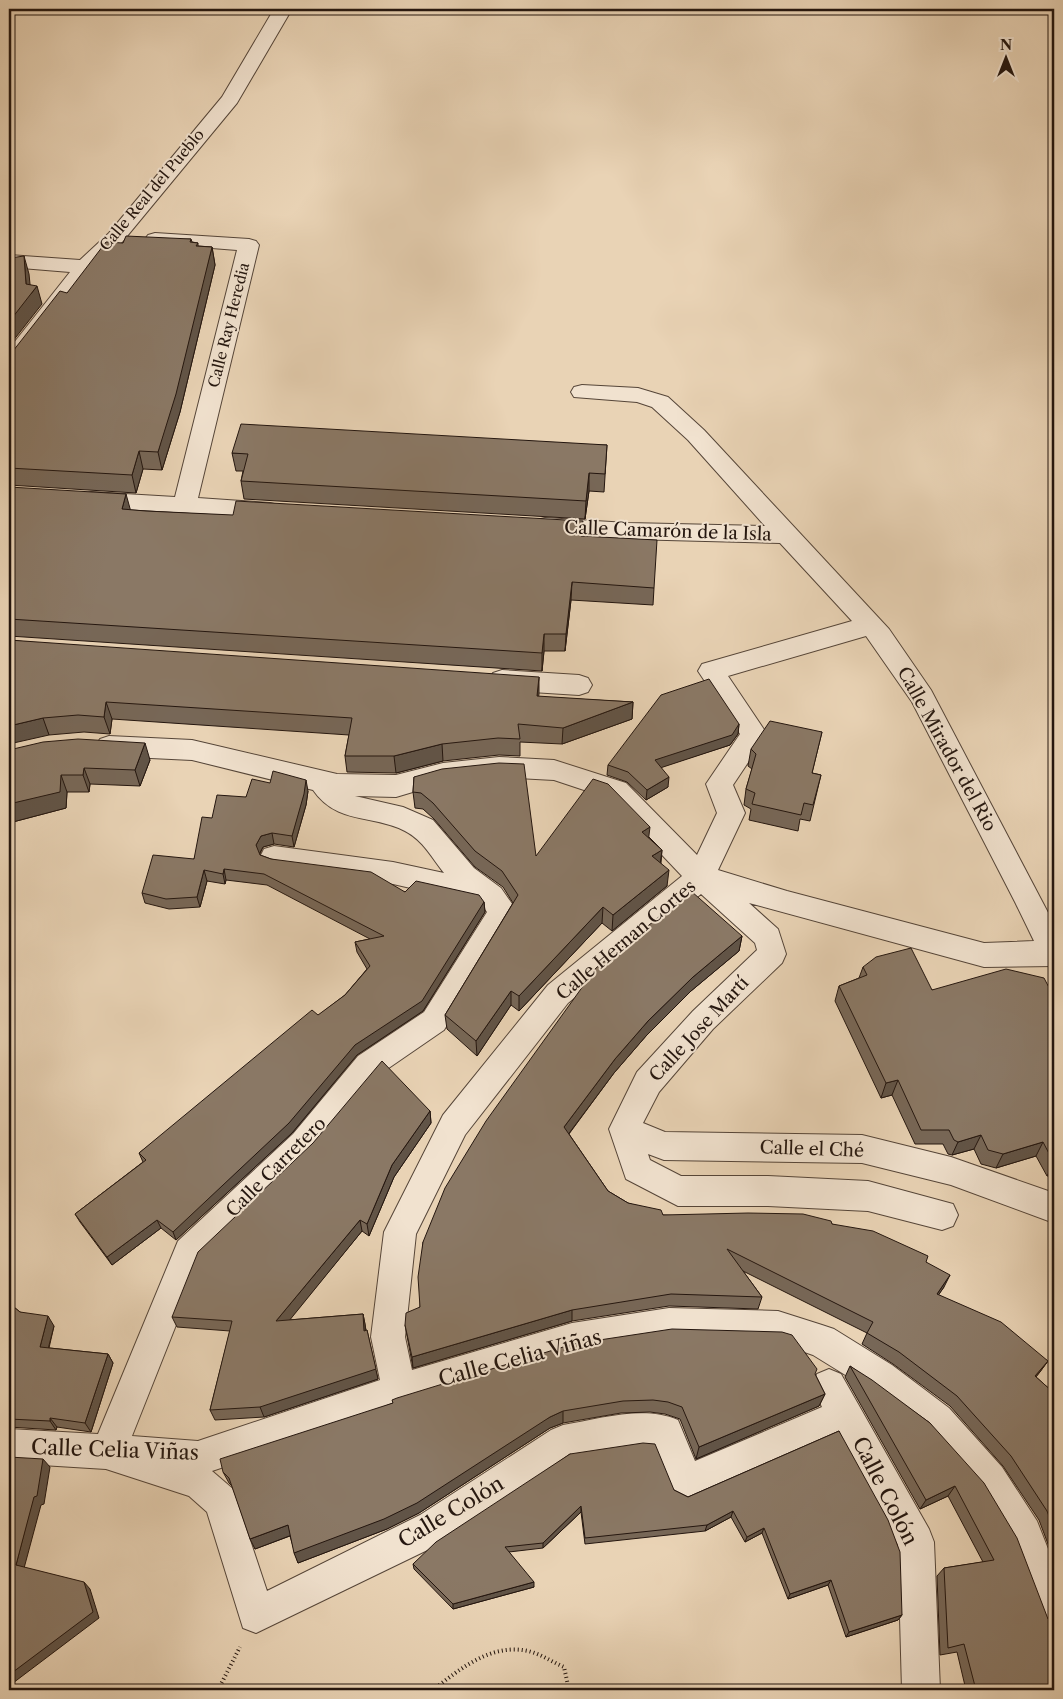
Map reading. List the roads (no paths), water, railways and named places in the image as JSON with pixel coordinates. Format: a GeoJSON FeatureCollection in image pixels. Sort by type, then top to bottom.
{"type":"FeatureCollection","features":[{"type":"Feature","properties":{"kind":"street","name":"Calle Real del Pueblo"},"geometry":{"type":"LineString","coordinates":[[9,362],[84,267],[116,237],[230,98],[283,9]]}},
{"type":"Feature","properties":{"kind":"street","name":"Calle Ray Heredia"},"geometry":{"type":"LineString","coordinates":[[116,237],[249,245],[184,506]]}},
{"type":"Feature","properties":{"kind":"street"},"geometry":{"type":"LineString","coordinates":[[9,261],[84,267]]}},
{"type":"Feature","properties":{"kind":"street","name":"Calle Mirador del Rio"},"geometry":{"type":"LineString","coordinates":[[582,392],[638,395],[660,402],[696,435],[880,635],[922,697],[1028,899],[1054,953]]}},
{"type":"Feature","properties":{"kind":"street"},"geometry":{"type":"LineString","coordinates":[[67,499],[293,512]]}},
{"type":"Feature","properties":{"kind":"street","name":"Calle Camarón de la Isla"},"geometry":{"type":"LineString","coordinates":[[520,525],[628,531],[789,535]]}},
{"type":"Feature","properties":{"kind":"street","name":"Calle Hernan Cortes"},"geometry":{"type":"LineString","coordinates":[[399,1391],[388,1337],[400,1232],[454,1125],[558,994],[701,877],[731,813],[719,784],[754,734],[712,671],[871,625]]}},
{"type":"Feature","properties":{"kind":"street"},"geometry":{"type":"LineString","coordinates":[[480,679],[579,686]]}},
{"type":"Feature","properties":{"kind":"street"},"geometry":{"type":"LineString","coordinates":[[84,744],[192,750],[337,785],[396,786],[443,773],[499,767],[554,770],[618,790],[701,877],[787,903],[984,955],[1054,953]]}},
{"type":"Feature","properties":{"kind":"street","name":"Calle Carretero"},"geometry":{"type":"LineString","coordinates":[[108,1453],[189,1252],[304,1144],[369,1065],[434,1021],[503,911],[490,894],[463,876],[438,842],[416,823],[384,812],[347,806],[328,793],[322,782]]}},
{"type":"Feature","properties":{"kind":"street"},"geometry":{"type":"LineString","coordinates":[[274,857],[393,873],[490,894]]}},
{"type":"Feature","properties":{"kind":"street","name":"Calle Jose Martí"},"geometry":{"type":"LineString","coordinates":[[624,1129],[648,1082],[703,1020],[772,954],[768,937],[701,877]]}},
{"type":"Feature","properties":{"kind":"street"},"geometry":{"type":"LineString","coordinates":[[624,1129],[636,1169],[678,1191],[768,1191],[868,1196],[942,1215]]}},
{"type":"Feature","properties":{"kind":"street","name":"Calle el Ché"},"geometry":{"type":"LineString","coordinates":[[624,1129],[664,1146],[862,1149],[951,1171],[1054,1208]]}},
{"type":"Feature","properties":{"kind":"street","name":"Calle Celia Viñas"},"geometry":{"type":"LineString","coordinates":[[9,1446],[198,1458],[399,1391],[572,1339],[670,1324],[778,1327],[822,1342],[880,1377],[937,1420],[990,1479],[1024,1534],[1051,1600],[1054,1613]]}},
{"type":"Feature","properties":{"kind":"street","name":"Calle Colón"},"geometry":{"type":"LineString","coordinates":[[108,1453],[199,1482],[221,1502],[256,1615],[433,1528],[563,1442],[642,1430],[666,1432],[686,1483],[837,1400],[916,1542],[921,1690]]}}]}
